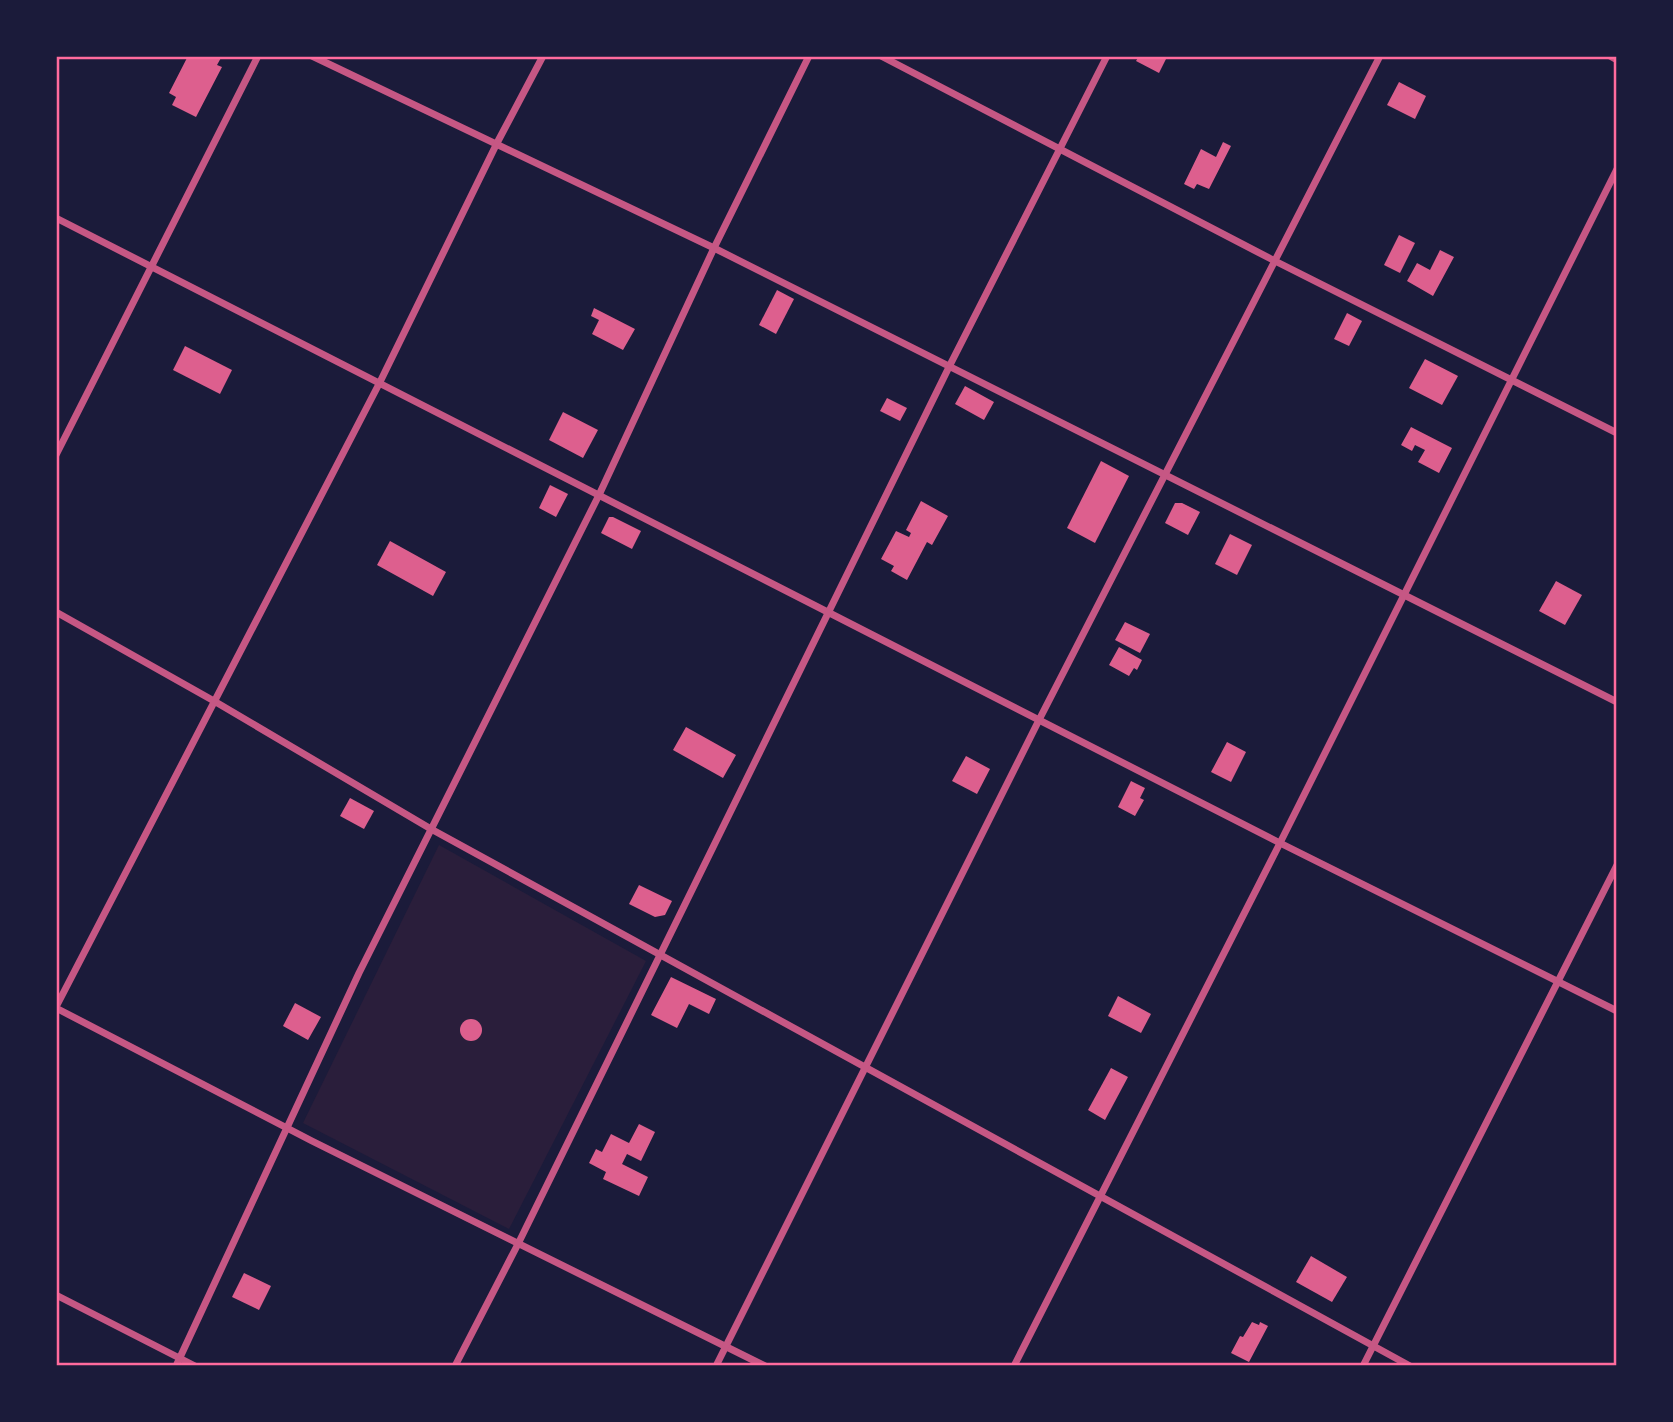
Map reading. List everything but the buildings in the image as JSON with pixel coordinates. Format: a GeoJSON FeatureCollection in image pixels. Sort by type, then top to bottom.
{"type":"FeatureCollection","features":[{"type":"Feature","properties":{"kind":"street"},"geometry":{"type":"LineString","coordinates":[[56,455],[258,56]]}},
{"type":"Feature","properties":{"kind":"street"},"geometry":{"type":"LineString","coordinates":[[312,56],[714,248],[1617,702]]}},
{"type":"Feature","properties":{"kind":"street"},"geometry":{"type":"LineString","coordinates":[[543,56],[497,143],[380,382],[56,1008],[287,1128],[765,1366]]}},
{"type":"Feature","properties":{"kind":"street"},"geometry":{"type":"LineString","coordinates":[[177,1362],[359,973],[599,495],[714,248],[809,56]]}},
{"type":"Feature","properties":{"kind":"street"},"geometry":{"type":"LineString","coordinates":[[881,56],[1273,260],[1617,433]]}},
{"type":"Feature","properties":{"kind":"street"},"geometry":{"type":"LineString","coordinates":[[455,1366],[518,1244],[950,365],[1107,56]]}},
{"type":"Feature","properties":{"kind":"street"},"geometry":{"type":"LineString","coordinates":[[716,1366],[1039,720],[1380,56]]}},
{"type":"Feature","properties":{"kind":"street"},"geometry":{"type":"LineString","coordinates":[[1610,56],[1617,60]]}},
{"type":"Feature","properties":{"kind":"street"},"geometry":{"type":"LineString","coordinates":[[1014,1366],[1280,843],[1617,169]]}},
{"type":"Feature","properties":{"kind":"street"},"geometry":{"type":"LineString","coordinates":[[56,218],[1280,843],[1617,1011]]}},
{"type":"Feature","properties":{"kind":"street"},"geometry":{"type":"LineString","coordinates":[[56,612],[215,701],[431,829],[1410,1366]]}},
{"type":"Feature","properties":{"kind":"street"},"geometry":{"type":"LineString","coordinates":[[1363,1366],[1617,865]]}},
{"type":"Feature","properties":{"kind":"street"},"geometry":{"type":"LineString","coordinates":[[56,1295],[177,1362],[195,1366]]}},
{"type":"Feature","properties":{"kind":"shaded area"},"geometry":{"type":"Polygon","coordinates":[[[439,845],[646,961],[509,1229],[303,1123],[439,845]]]}}]}
